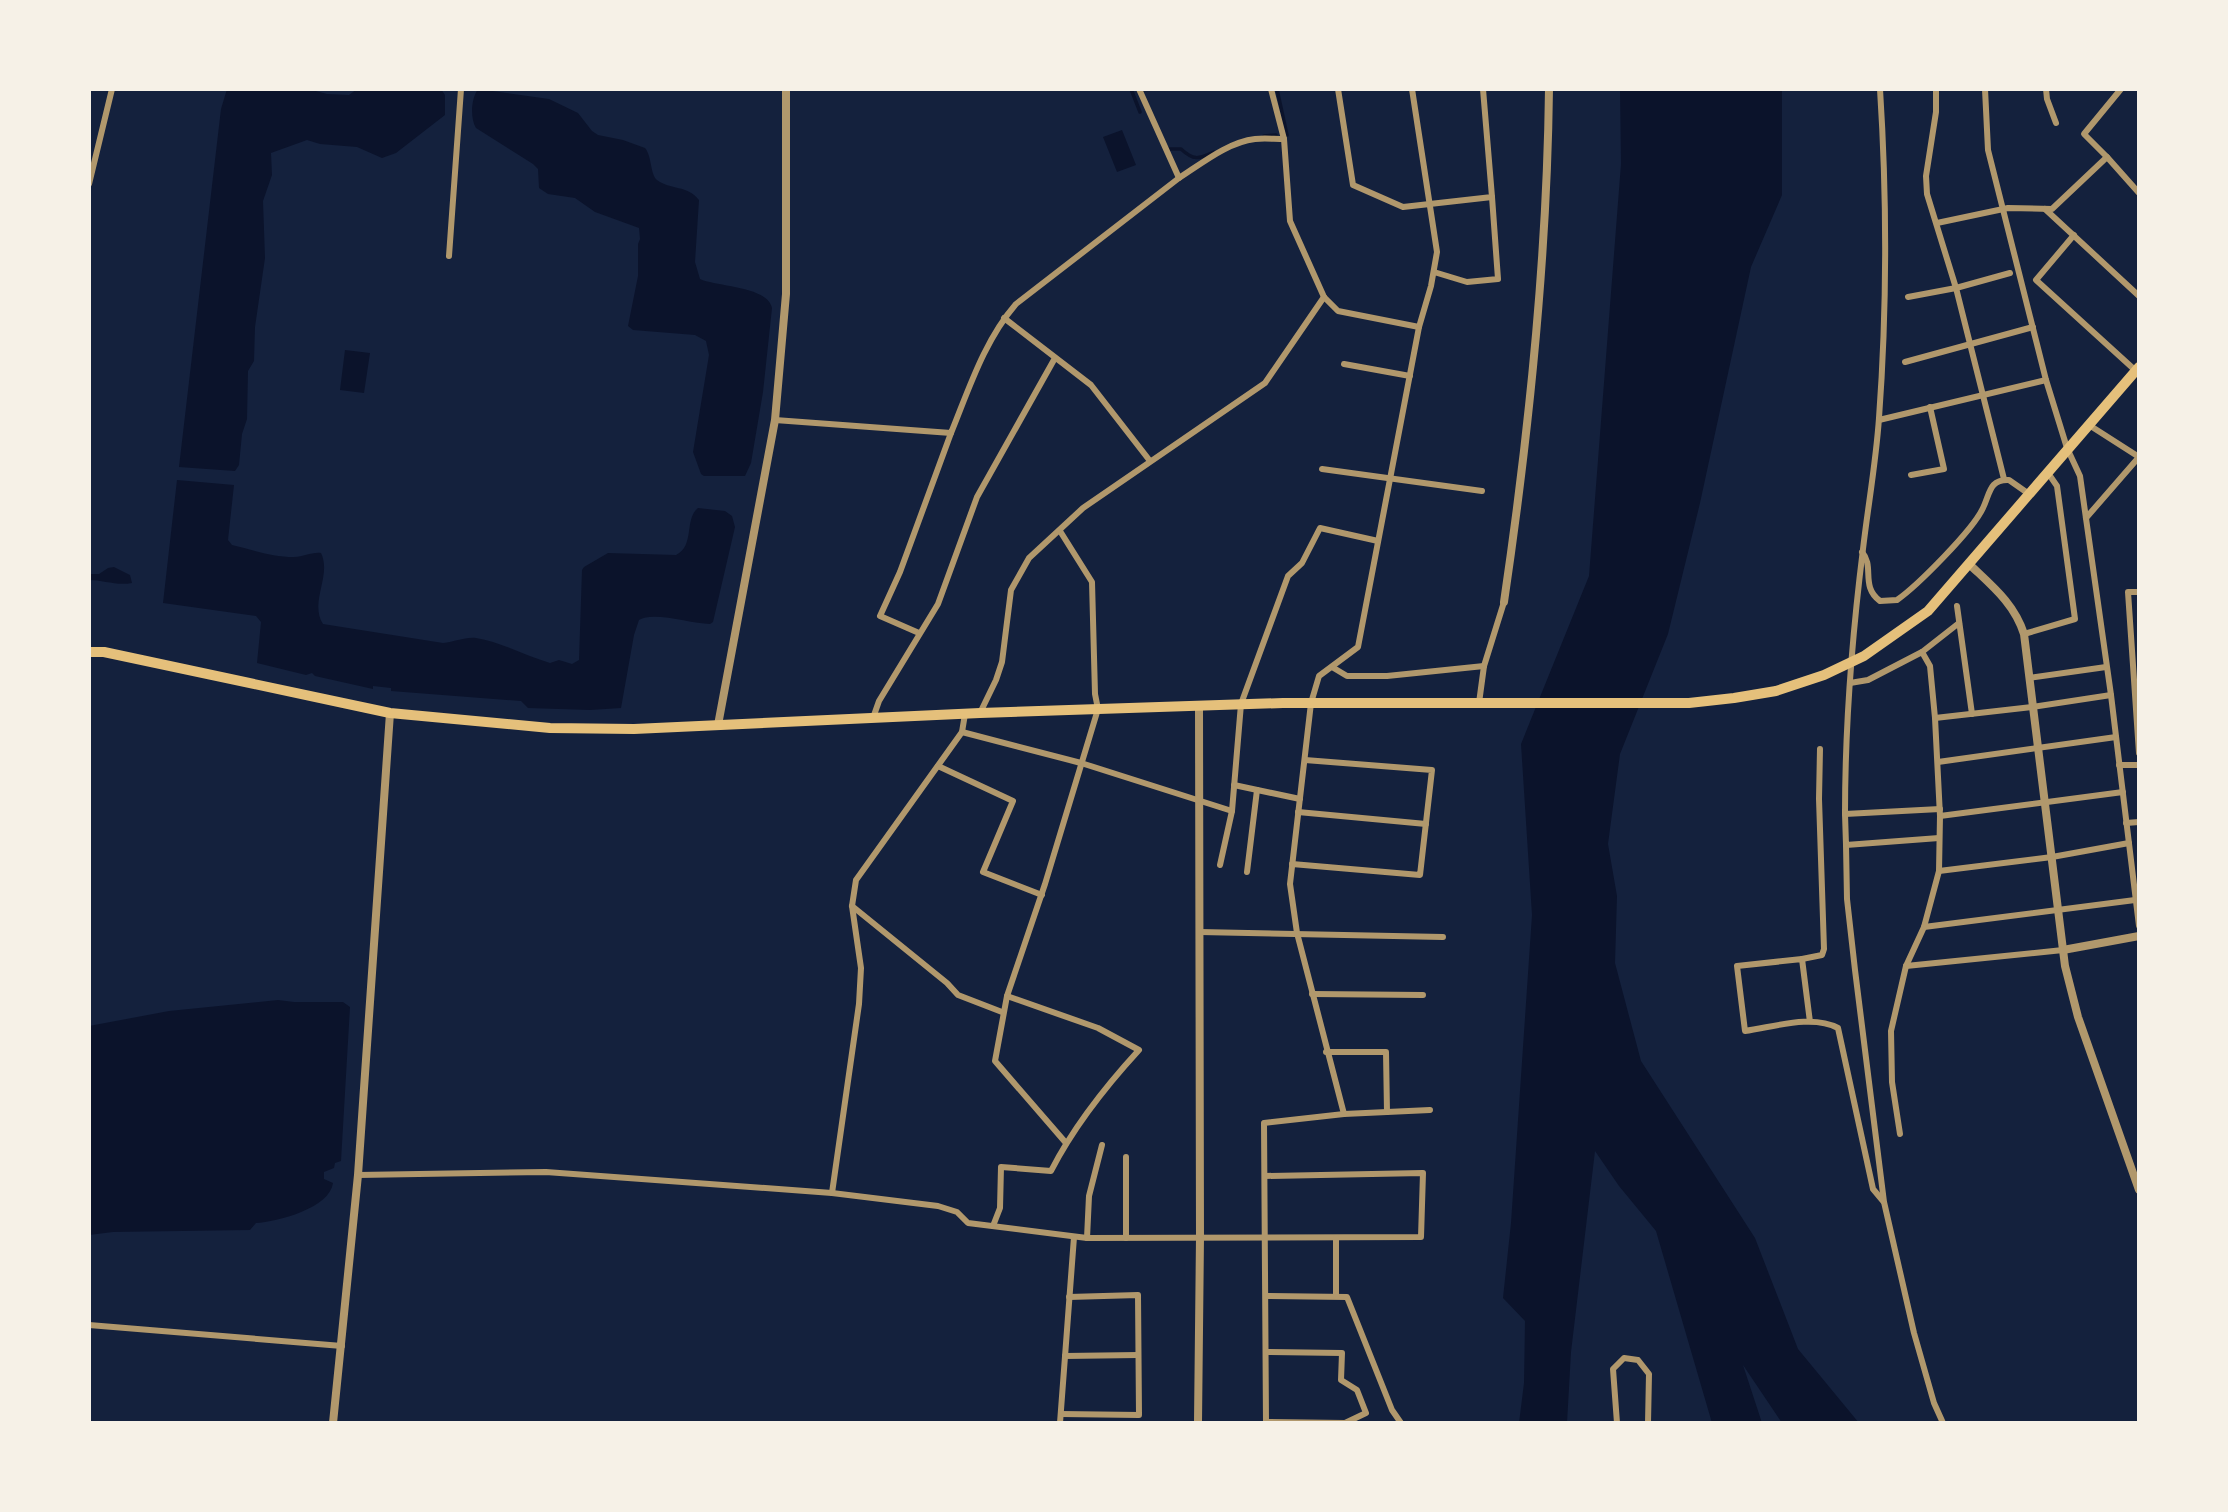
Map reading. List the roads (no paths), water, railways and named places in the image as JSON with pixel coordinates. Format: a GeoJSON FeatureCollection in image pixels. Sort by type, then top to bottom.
{"type":"FeatureCollection","features":[{"type":"Feature","properties":{"kind":"main road"},"geometry":{"type":"LineString","coordinates":[[89,652],[104,652],[390,713],[550,728],[634,729],[980,713],[1311,702],[1712,701],[1776,691],[1801,684],[1848,664],[1928,611],[2137,369]]}},
{"type":"Feature","properties":{"kind":"street"},"geometry":{"type":"LineString","coordinates":[[89,184],[112,89]]}},
{"type":"Feature","properties":{"kind":"street"},"geometry":{"type":"LineString","coordinates":[[449,256],[461,89]]}},
{"type":"Feature","properties":{"kind":"street"},"geometry":{"type":"LineString","coordinates":[[718,725],[775,419],[786,294],[786,89]]}},
{"type":"Feature","properties":{"kind":"street"},"geometry":{"type":"LineString","coordinates":[[1139,89],[1179,178]]}},
{"type":"Feature","properties":{"kind":"street"},"geometry":{"type":"LineString","coordinates":[[1271,89],[1284,139],[1290,221],[1324,297],[1338,311],[1419,327]]}},
{"type":"Feature","properties":{"kind":"street"},"geometry":{"type":"LineString","coordinates":[[1338,89],[1353,186],[1403,207],[1492,197]]}},
{"type":"Feature","properties":{"kind":"street"},"geometry":{"type":"LineString","coordinates":[[1344,1114],[1297,933],[1290,884],[1311,702],[1319,676],[1358,647],[1419,327],[1434,272],[1437,251],[1412,89]]}},
{"type":"Feature","properties":{"kind":"street"},"geometry":{"type":"LineString","coordinates":[[1434,272],[1467,282],[1498,279],[1483,89]]}},
{"type":"Feature","properties":{"kind":"street"},"geometry":{"type":"LineString","coordinates":[[1479,702],[1484,666],[1504,602],[1537,335],[1548,161],[1549,89]]}},
{"type":"Feature","properties":{"kind":"street"},"geometry":{"type":"LineString","coordinates":[[1880,89],[1884,151],[1884,241],[1879,420],[1848,664],[1850,683],[1845,743],[1847,899],[1884,1202],[1914,1333],[1934,1403],[1943,1423]]}},
{"type":"Feature","properties":{"kind":"street"},"geometry":{"type":"LineString","coordinates":[[1936,89],[1936,112],[1926,176],[1927,194],[1956,288],[2004,479]]}},
{"type":"Feature","properties":{"kind":"street"},"geometry":{"type":"LineString","coordinates":[[1985,89],[1988,150],[2046,380],[2067,448],[2080,476],[2111,695],[2139,926]]}},
{"type":"Feature","properties":{"kind":"street"},"geometry":{"type":"LineString","coordinates":[[2046,89],[2056,123]]}},
{"type":"Feature","properties":{"kind":"street"},"geometry":{"type":"LineString","coordinates":[[2121,89],[2084,134],[2139,193]]}},
{"type":"Feature","properties":{"kind":"street"},"geometry":{"type":"LineString","coordinates":[[919,633],[880,616],[900,572],[951,433],[985,351],[1004,318],[1016,304],[1179,178],[1237,144],[1254,139],[1284,139]]}},
{"type":"Feature","properties":{"kind":"street"},"geometry":{"type":"LineString","coordinates":[[1937,223],[2003,209],[2052,209],[2107,157]]}},
{"type":"Feature","properties":{"kind":"street"},"geometry":{"type":"LineString","coordinates":[[2045,209],[2139,296]]}},
{"type":"Feature","properties":{"kind":"street"},"geometry":{"type":"LineString","coordinates":[[2074,235],[2036,280],[2137,369]]}},
{"type":"Feature","properties":{"kind":"street"},"geometry":{"type":"LineString","coordinates":[[1908,297],[1956,288],[2010,273]]}},
{"type":"Feature","properties":{"kind":"street"},"geometry":{"type":"LineString","coordinates":[[980,713],[1002,662],[1009,601],[1014,582],[1029,558],[1083,508],[1265,383],[1324,297]]}},
{"type":"Feature","properties":{"kind":"street"},"geometry":{"type":"LineString","coordinates":[[1004,318],[1091,385],[1150,461]]}},
{"type":"Feature","properties":{"kind":"street"},"geometry":{"type":"LineString","coordinates":[[1905,362],[2033,327]]}},
{"type":"Feature","properties":{"kind":"street"},"geometry":{"type":"LineString","coordinates":[[872,719],[938,604],[977,497],[1055,358]]}},
{"type":"Feature","properties":{"kind":"street"},"geometry":{"type":"LineString","coordinates":[[1344,364],[1410,376]]}},
{"type":"Feature","properties":{"kind":"street"},"geometry":{"type":"LineString","coordinates":[[1879,420],[2046,380]]}},
{"type":"Feature","properties":{"kind":"street"},"geometry":{"type":"LineString","coordinates":[[1911,475],[1944,469],[1930,407]]}},
{"type":"Feature","properties":{"kind":"street"},"geometry":{"type":"LineString","coordinates":[[775,419],[951,433]]}},
{"type":"Feature","properties":{"kind":"street"},"geometry":{"type":"LineString","coordinates":[[2086,518],[2139,457],[2089,425]]}},
{"type":"Feature","properties":{"kind":"street"},"geometry":{"type":"LineString","coordinates":[[1322,469],[1482,491]]}},
{"type":"Feature","properties":{"kind":"street"},"geometry":{"type":"LineString","coordinates":[[2024,634],[2075,620],[2057,486],[2048,473]]}},
{"type":"Feature","properties":{"kind":"street"},"geometry":{"type":"LineString","coordinates":[[1862,552],[1867,557],[1868,581],[1872,593],[1880,601],[1897,600],[1946,554],[1982,510],[1990,487],[2004,479],[2029,494]]}},
{"type":"Feature","properties":{"kind":"street"},"geometry":{"type":"LineString","coordinates":[[1220,865],[1232,811],[1241,704],[1288,576],[1302,563],[1320,528],[1378,541]]}},
{"type":"Feature","properties":{"kind":"street"},"geometry":{"type":"LineString","coordinates":[[1060,531],[1092,582],[1095,694],[1098,709],[1042,895],[1002,1012],[995,1061],[1066,1143]]}},
{"type":"Feature","properties":{"kind":"street"},"geometry":{"type":"LineString","coordinates":[[1969,564],[2012,607],[2024,634],[2063,950],[2078,1017],[2139,1190]]}},
{"type":"Feature","properties":{"kind":"street"},"geometry":{"type":"LineString","coordinates":[[2139,592],[2128,592],[2139,753]]}},
{"type":"Feature","properties":{"kind":"street"},"geometry":{"type":"LineString","coordinates":[[1957,606],[1972,714]]}},
{"type":"Feature","properties":{"kind":"street"},"geometry":{"type":"LineString","coordinates":[[1850,683],[1868,680],[1922,652],[1959,623]]}},
{"type":"Feature","properties":{"kind":"street"},"geometry":{"type":"LineString","coordinates":[[1900,1134],[1892,1082],[1891,1031],[1906,966],[1924,927],[1939,871],[1940,813],[1935,718],[1930,666],[1922,652]]}},
{"type":"Feature","properties":{"kind":"street"},"geometry":{"type":"LineString","coordinates":[[1332,667],[1348,676],[1387,677],[1484,666]]}},
{"type":"Feature","properties":{"kind":"street"},"geometry":{"type":"LineString","coordinates":[[2029,678],[2106,667]]}},
{"type":"Feature","properties":{"kind":"street"},"geometry":{"type":"LineString","coordinates":[[1935,718],[2111,695]]}},
{"type":"Feature","properties":{"kind":"street"},"geometry":{"type":"LineString","coordinates":[[1198,1423],[1199,706]]}},
{"type":"Feature","properties":{"kind":"street"},"geometry":{"type":"LineString","coordinates":[[333,1423],[358,1175],[390,713]]}},
{"type":"Feature","properties":{"kind":"street"},"geometry":{"type":"LineString","coordinates":[[832,1193],[859,1004],[861,968],[852,906],[856,880],[962,732],[965,714]]}},
{"type":"Feature","properties":{"kind":"street"},"geometry":{"type":"LineString","coordinates":[[962,732],[1081,763],[1232,811]]}},
{"type":"Feature","properties":{"kind":"street"},"geometry":{"type":"LineString","coordinates":[[1938,762],[2116,737]]}},
{"type":"Feature","properties":{"kind":"street"},"geometry":{"type":"LineString","coordinates":[[1820,749],[1824,949],[1822,955],[1802,959],[1737,966],[1743,1018],[1745,1031],[1810,1022],[1839,1028],[1873,1189],[1884,1202]]}},
{"type":"Feature","properties":{"kind":"street"},"geometry":{"type":"LineString","coordinates":[[1292,864],[1420,875],[1432,770],[1305,760]]}},
{"type":"Feature","properties":{"kind":"street"},"geometry":{"type":"LineString","coordinates":[[2119,765],[2139,765]]}},
{"type":"Feature","properties":{"kind":"street"},"geometry":{"type":"LineString","coordinates":[[938,766],[1013,801],[982,872],[1042,895]]}},
{"type":"Feature","properties":{"kind":"street"},"geometry":{"type":"LineString","coordinates":[[1234,785],[1300,799]]}},
{"type":"Feature","properties":{"kind":"street"},"geometry":{"type":"LineString","coordinates":[[1247,872],[1257,790]]}},
{"type":"Feature","properties":{"kind":"street"},"geometry":{"type":"LineString","coordinates":[[1845,814],[1940,813],[2123,792]]}},
{"type":"Feature","properties":{"kind":"street"},"geometry":{"type":"LineString","coordinates":[[1298,812],[1426,824]]}},
{"type":"Feature","properties":{"kind":"street"},"geometry":{"type":"LineString","coordinates":[[2126,823],[2139,822]]}},
{"type":"Feature","properties":{"kind":"street"},"geometry":{"type":"LineString","coordinates":[[1846,845],[1939,838]]}},
{"type":"Feature","properties":{"kind":"street"},"geometry":{"type":"LineString","coordinates":[[1939,871],[2052,857],[2129,843]]}},
{"type":"Feature","properties":{"kind":"street"},"geometry":{"type":"LineString","coordinates":[[2130,858],[2139,857]]}},
{"type":"Feature","properties":{"kind":"street"},"geometry":{"type":"LineString","coordinates":[[1924,927],[2135,900]]}},
{"type":"Feature","properties":{"kind":"street"},"geometry":{"type":"LineString","coordinates":[[852,906],[947,983],[958,995],[1002,1012]]}},
{"type":"Feature","properties":{"kind":"street"},"geometry":{"type":"LineString","coordinates":[[1200,932],[1443,937]]}},
{"type":"Feature","properties":{"kind":"street"},"geometry":{"type":"LineString","coordinates":[[1906,966],[2063,950],[2139,936]]}},
{"type":"Feature","properties":{"kind":"street"},"geometry":{"type":"LineString","coordinates":[[1802,959],[1810,1022]]}},
{"type":"Feature","properties":{"kind":"street"},"geometry":{"type":"LineString","coordinates":[[1312,994],[1423,995]]}},
{"type":"Feature","properties":{"kind":"street"},"geometry":{"type":"LineString","coordinates":[[993,1226],[1000,1208],[1001,1167],[1051,1171],[1078,1123],[1139,1050],[1098,1028],[1007,996]]}},
{"type":"Feature","properties":{"kind":"street"},"geometry":{"type":"LineString","coordinates":[[1326,1052],[1386,1052],[1387,1112]]}},
{"type":"Feature","properties":{"kind":"street"},"geometry":{"type":"LineString","coordinates":[[1266,1352],[1342,1353],[1342,1380],[1357,1390],[1366,1412],[1345,1423],[1266,1422],[1264,1123],[1344,1114],[1430,1110]]}},
{"type":"Feature","properties":{"kind":"street"},"geometry":{"type":"LineString","coordinates":[[1087,1238],[1089,1196],[1102,1145]]}},
{"type":"Feature","properties":{"kind":"street"},"geometry":{"type":"LineString","coordinates":[[1126,1157],[1126,1238]]}},
{"type":"Feature","properties":{"kind":"street"},"geometry":{"type":"LineString","coordinates":[[358,1175],[546,1172],[832,1193],[938,1206],[957,1212],[968,1223],[1087,1238],[1421,1237],[1423,1173],[1265,1176]]}},
{"type":"Feature","properties":{"kind":"street"},"geometry":{"type":"LineString","coordinates":[[1060,1423],[1074,1237]]}},
{"type":"Feature","properties":{"kind":"street"},"geometry":{"type":"LineString","coordinates":[[1336,1238],[1336,1296]]}},
{"type":"Feature","properties":{"kind":"street"},"geometry":{"type":"LineString","coordinates":[[1061,1414],[1139,1415],[1138,1296],[1069,1297]]}},
{"type":"Feature","properties":{"kind":"street"},"geometry":{"type":"LineString","coordinates":[[1266,1296],[1347,1297],[1392,1410],[1401,1423]]}},
{"type":"Feature","properties":{"kind":"street"},"geometry":{"type":"LineString","coordinates":[[89,1325],[342,1346]]}},
{"type":"Feature","properties":{"kind":"street"},"geometry":{"type":"LineString","coordinates":[[1065,1356],[1138,1356]]}},
{"type":"Feature","properties":{"kind":"street"},"geometry":{"type":"LineString","coordinates":[[1617,1423],[1613,1369],[1624,1358],[1638,1360],[1649,1374],[1648,1423]]}},
{"type":"Feature","properties":{"kind":"water"},"geometry":{"type":"Polygon","coordinates":[[[227,89],[308,89],[327,94],[349,95],[357,89],[441,89],[445,95],[445,115],[396,153],[382,158],[357,147],[320,144],[307,140],[271,153],[272,175],[263,201],[265,258],[255,327],[254,361],[248,371],[247,419],[242,434],[239,465],[235,471],[179,467],[221,109],[227,89]]]}},
{"type":"Feature","properties":{"kind":"water"},"geometry":{"type":"Polygon","coordinates":[[[478,89],[549,99],[578,113],[598,135],[645,148],[657,180],[690,192],[699,200],[695,262],[700,279],[752,291],[761,295],[772,308],[763,392],[751,463],[745,476],[704,476],[693,452],[709,355],[706,341],[695,335],[633,330],[628,326],[638,276],[639,228],[595,212],[575,198],[548,194],[539,188],[538,169],[533,164],[476,128],[472,108],[478,89]]]}},
{"type":"Feature","properties":{"kind":"water"},"geometry":{"type":"Polygon","coordinates":[[[1620,89],[1782,89],[1782,195],[1751,267],[1700,503],[1668,634],[1620,754],[1608,844],[1617,896],[1615,963],[1641,1061],[1755,1238],[1798,1349],[1859,1423],[1782,1423],[1743,1365],[1762,1423],[1712,1423],[1656,1231],[1619,1186],[1595,1151],[1571,1352],[1567,1423],[1519,1423],[1524,1383],[1525,1321],[1503,1298],[1511,1223],[1532,915],[1521,744],[1589,576],[1621,164],[1620,89]]]}},
{"type":"Feature","properties":{"kind":"water"},"geometry":{"type":"Polygon","coordinates":[[[1122,130],[1136,165],[1117,172],[1103,137],[1122,130]]]}},
{"type":"Feature","properties":{"kind":"water"},"geometry":{"type":"Polygon","coordinates":[[[345,350],[370,353],[364,393],[340,390],[345,350]]]}},
{"type":"Feature","properties":{"kind":"water"},"geometry":{"type":"Polygon","coordinates":[[[177,480],[234,485],[228,540],[232,545],[286,557],[321,553],[324,571],[318,607],[323,624],[443,643],[476,638],[550,663],[559,660],[572,664],[579,660],[584,567],[608,553],[676,555],[682,551],[688,539],[691,519],[698,508],[725,511],[732,516],[735,527],[713,622],[710,624],[654,617],[639,620],[621,708],[528,708],[521,701],[391,691],[391,688],[373,686],[373,689],[315,676],[312,673],[306,675],[257,663],[261,622],[256,616],[163,603],[177,480]]]}},
{"type":"Feature","properties":{"kind":"water"},"geometry":{"type":"Polygon","coordinates":[[[114,567],[130,575],[132,583],[89,580],[89,574],[99,574],[114,567]]]}},
{"type":"Feature","properties":{"kind":"water"},"geometry":{"type":"Polygon","coordinates":[[[278,1000],[343,1002],[350,1007],[341,1161],[324,1172],[324,1179],[333,1183],[330,1192],[323,1200],[301,1212],[256,1223],[250,1230],[113,1232],[89,1235],[89,1026],[169,1011],[278,1000]]]}},
{"type":"Feature","properties":{"kind":"waterway"},"geometry":{"type":"LineString","coordinates":[[1131,89],[1140,112]]}},
{"type":"Feature","properties":{"kind":"waterway"},"geometry":{"type":"LineString","coordinates":[[1277,89],[1287,135]]}},
{"type":"Feature","properties":{"kind":"waterway"},"geometry":{"type":"LineString","coordinates":[[1264,136],[1276,135]]}},
{"type":"Feature","properties":{"kind":"waterway"},"geometry":{"type":"LineString","coordinates":[[1169,149],[1181,149],[1196,158],[1214,152]]}}]}
